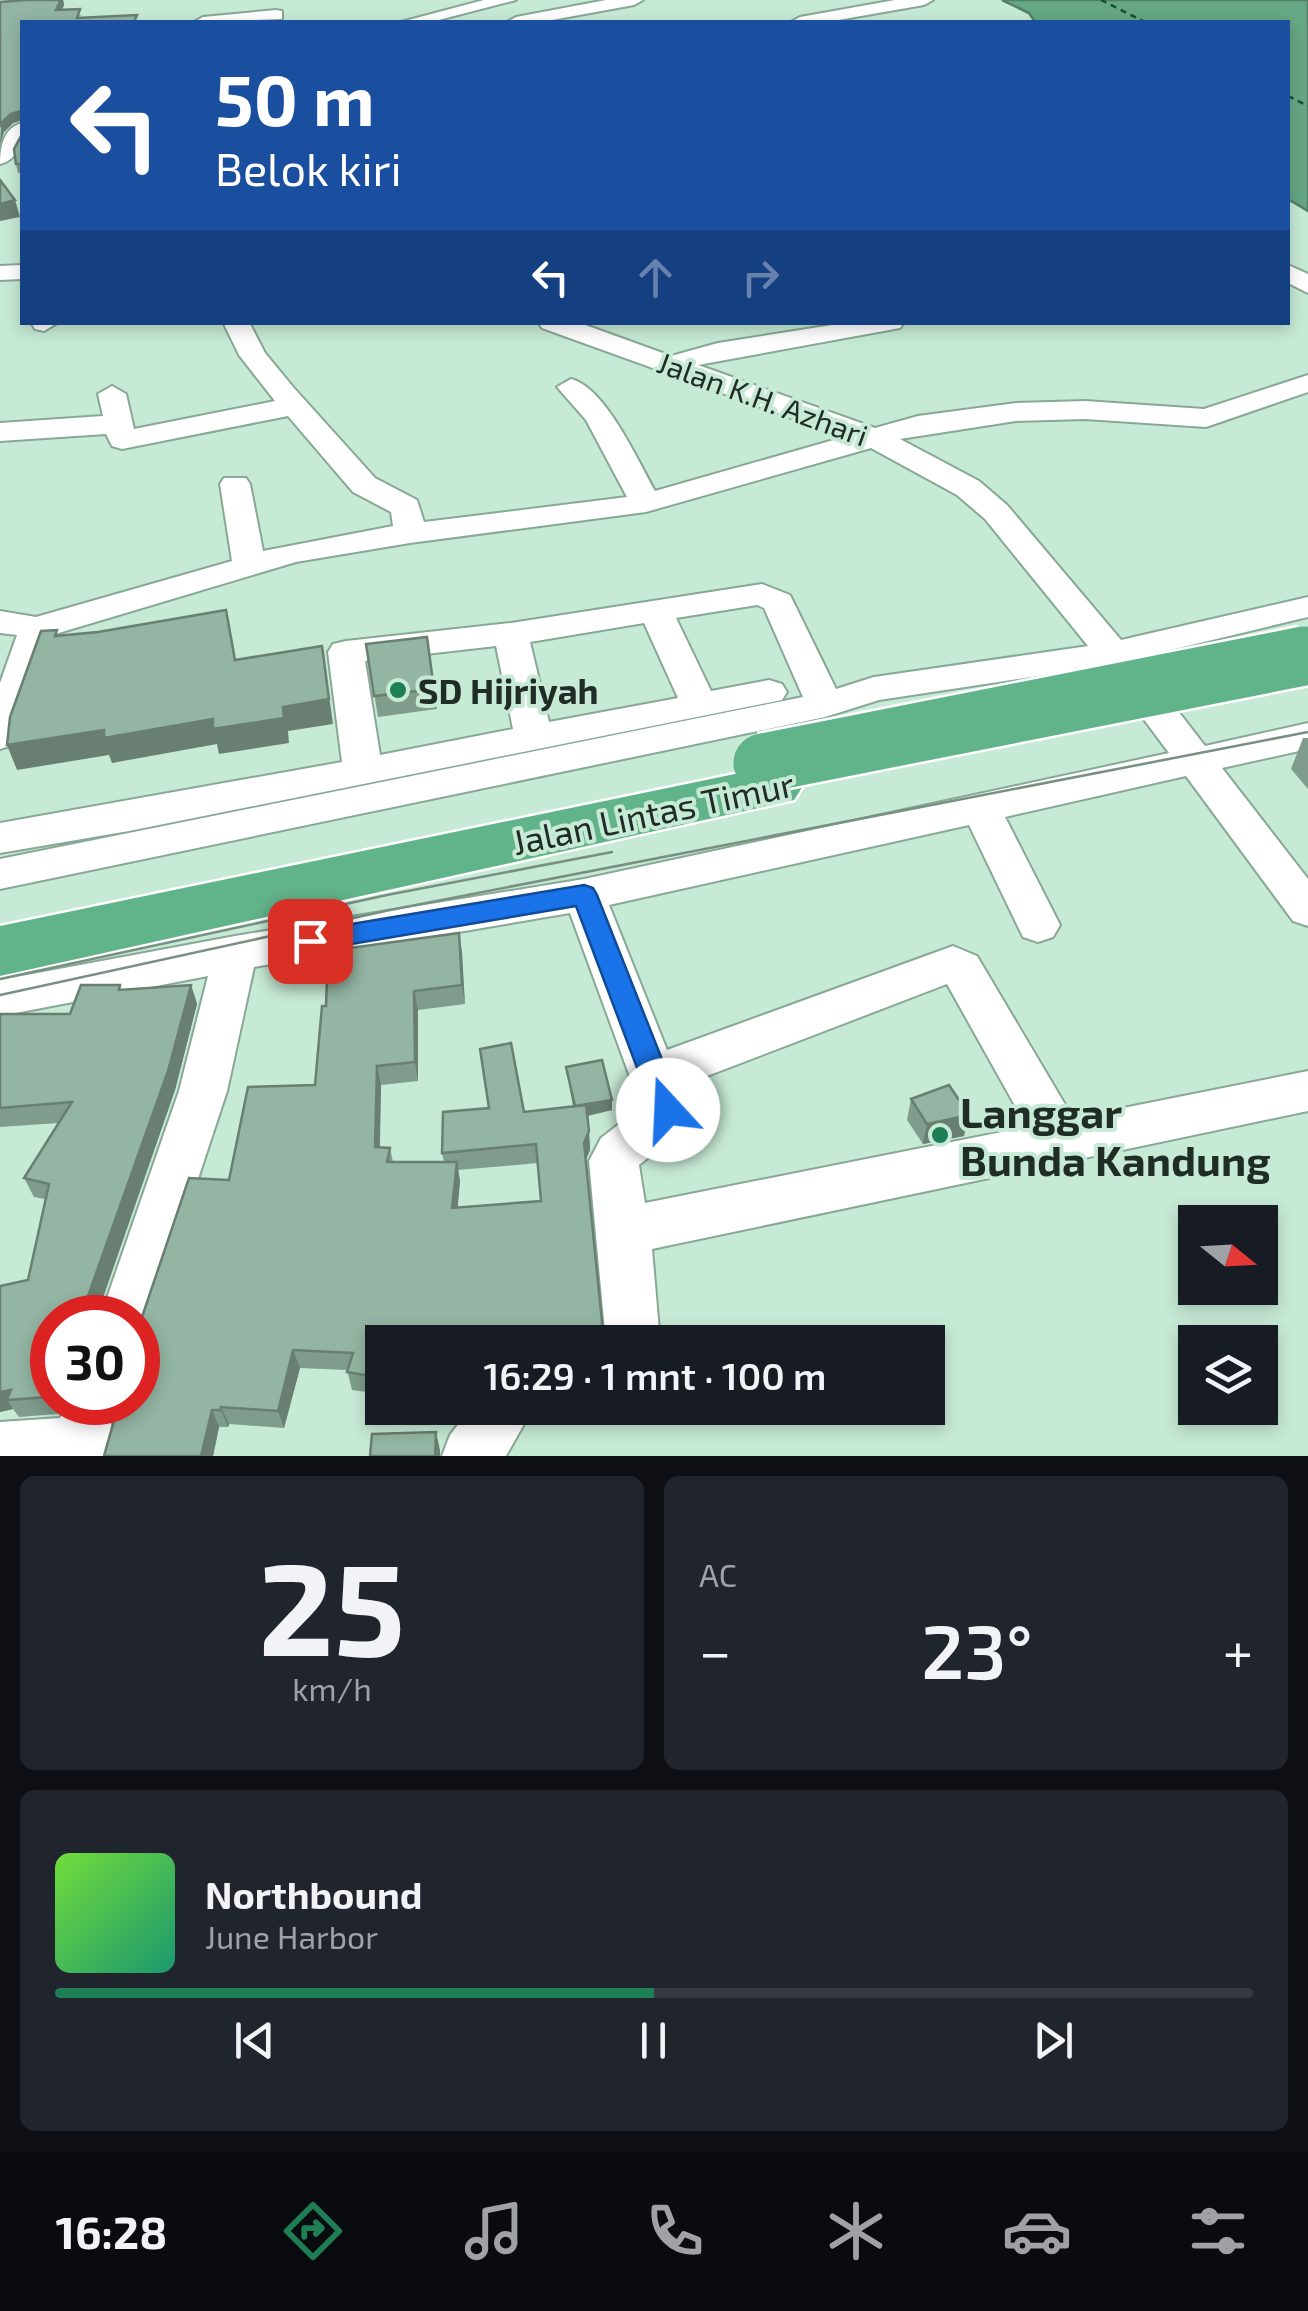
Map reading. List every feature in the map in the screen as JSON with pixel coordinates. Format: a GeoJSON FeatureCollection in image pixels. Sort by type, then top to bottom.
{"type":"FeatureCollection","features":[{"type":"Feature","properties":{"kind":"highway","name":"Jalan Lintas Timur"},"geometry":{"type":"LineString","coordinates":[[0,951],[1308,655]]}},
{"type":"Feature","properties":{"kind":"highway","name":"Jalan Lintas Timur"},"geometry":{"type":"LineString","coordinates":[[0,919],[1308,678]]}},
{"type":"Feature","properties":{"kind":"street"},"geometry":{"type":"LineString","coordinates":[[259,0],[280,19]]}},
{"type":"Feature","properties":{"kind":"street"},"geometry":{"type":"LineString","coordinates":[[429,20],[502,0]]}},
{"type":"Feature","properties":{"kind":"street"},"geometry":{"type":"LineString","coordinates":[[527,20],[634,0]]}},
{"type":"Feature","properties":{"kind":"street"},"geometry":{"type":"LineString","coordinates":[[811,20],[924,0]]}},
{"type":"Feature","properties":{"kind":"street"},"geometry":{"type":"LineString","coordinates":[[254,20],[280,19]]}},
{"type":"Feature","properties":{"kind":"street"},"geometry":{"type":"LineString","coordinates":[[238,325],[253,355],[364,485],[404,505],[410,532]]}},
{"type":"Feature","properties":{"kind":"street","name":"Jalan K.H. Azhari"},"geometry":{"type":"LineString","coordinates":[[560,325],[875,438],[968,488],[996,512],[1301,889]]}},
{"type":"Feature","properties":{"kind":"street"},"geometry":{"type":"LineString","coordinates":[[672,364],[718,351],[794,342],[876,325]]}},
{"type":"Feature","properties":{"kind":"street"},"geometry":{"type":"LineString","coordinates":[[0,622],[33,640],[249,565],[339,542],[646,503],[918,425],[1016,412],[1086,410],[1206,418],[1308,383]]}},
{"type":"Feature","properties":{"kind":"street"},"geometry":{"type":"LineString","coordinates":[[571,387],[598,416],[646,503]]}},
{"type":"Feature","properties":{"kind":"street"},"geometry":{"type":"LineString","coordinates":[[112,394],[122,440],[294,406]]}},
{"type":"Feature","properties":{"kind":"street"},"geometry":{"type":"LineString","coordinates":[[0,432],[119,424]]}},
{"type":"Feature","properties":{"kind":"street"},"geometry":{"type":"LineString","coordinates":[[235,484],[249,565]]}},
{"type":"Feature","properties":{"kind":"street"},"geometry":{"type":"LineString","coordinates":[[363,772],[346,652],[511,634],[762,594],[773,596],[820,694]]}},
{"type":"Feature","properties":{"kind":"street"},"geometry":{"type":"LineString","coordinates":[[0,838],[363,772],[699,704],[874,689],[1113,653],[1308,608]]}},
{"type":"Feature","properties":{"kind":"street"},"geometry":{"type":"LineString","coordinates":[[656,612],[699,704]]}},
{"type":"Feature","properties":{"kind":"street"},"geometry":{"type":"LineString","coordinates":[[511,634],[534,737]]}},
{"type":"Feature","properties":{"kind":"street"},"geometry":{"type":"LineString","coordinates":[[0,736],[33,640]]}},
{"type":"Feature","properties":{"kind":"street"},"geometry":{"type":"LineString","coordinates":[[0,874],[820,694]]}},
{"type":"Feature","properties":{"kind":"street"},"geometry":{"type":"LineString","coordinates":[[0,998],[235,953],[584,895],[1308,736]]}},
{"type":"Feature","properties":{"kind":"street"},"geometry":{"type":"LineString","coordinates":[[980,807],[1038,925]]}},
{"type":"Feature","properties":{"kind":"street"},"geometry":{"type":"LineString","coordinates":[[584,895],[656,1075],[666,1116],[620,1150],[614,1162],[632,1325]]}},
{"type":"Feature","properties":{"kind":"street"},"geometry":{"type":"LineString","coordinates":[[135,1295],[202,1091],[235,953]]}},
{"type":"Feature","properties":{"kind":"street"},"geometry":{"type":"LineString","coordinates":[[656,1075],[954,963],[962,968],[1061,1142]]}},
{"type":"Feature","properties":{"kind":"street"},"geometry":{"type":"LineString","coordinates":[[624,1231],[1308,1092]]}},
{"type":"Feature","properties":{"kind":"street"},"geometry":{"type":"LineString","coordinates":[[0,1452],[74,1446],[87,1425]]}},
{"type":"Feature","properties":{"kind":"street"},"geometry":{"type":"LineString","coordinates":[[471,1456],[494,1425]]}},
{"type":"Feature","properties":{"kind":"shaded area"},"geometry":{"type":"Polygon","coordinates":[[[1002,0],[1308,0],[1308,211],[1290,200],[1290,20],[1034,20],[1029,13],[1002,0]]]}},
{"type":"Feature","properties":{"kind":"building"},"geometry":{"type":"Polygon","coordinates":[[[61,0],[56,10],[80,9],[77,18],[137,15],[135,20],[20,20],[20,112],[11,114],[0,127],[0,2],[61,0]]]}},
{"type":"Feature","properties":{"kind":"building"},"geometry":{"type":"Polygon","coordinates":[[[20,138],[20,164],[16,164],[14,149],[20,138]]]}},
{"type":"Feature","properties":{"kind":"building"},"geometry":{"type":"Polygon","coordinates":[[[0,180],[15,200],[0,204],[0,180]]]}},
{"type":"Feature","properties":{"kind":"building"},"geometry":{"type":"Polygon","coordinates":[[[226,610],[235,660],[322,646],[329,699],[283,707],[284,718],[213,729],[213,719],[104,738],[104,730],[7,745],[10,717],[41,631],[57,630],[55,636],[98,632],[226,610]]]}},
{"type":"Feature","properties":{"kind":"building"},"geometry":{"type":"Polygon","coordinates":[[[427,637],[434,689],[374,696],[366,644],[427,637]]]}},
{"type":"Feature","properties":{"kind":"building"},"geometry":{"type":"Polygon","coordinates":[[[459,933],[462,985],[414,991],[415,1062],[377,1066],[375,1147],[390,1148],[387,1162],[457,1162],[452,1208],[541,1201],[536,1144],[442,1153],[443,1112],[489,1108],[480,1049],[511,1043],[524,1112],[586,1105],[589,1131],[584,1143],[602,1325],[365,1325],[365,1375],[347,1372],[353,1353],[293,1350],[278,1411],[221,1407],[212,1410],[201,1456],[104,1456],[113,1425],[160,1425],[160,1295],[149,1295],[189,1178],[229,1180],[248,1087],[315,1085],[322,1006],[326,1006],[328,951],[459,933]]]}},
{"type":"Feature","properties":{"kind":"building"},"geometry":{"type":"Polygon","coordinates":[[[81,985],[120,985],[119,990],[191,985],[168,1071],[88,1295],[30,1295],[30,1398],[7,1400],[11,1390],[0,1392],[0,1286],[28,1280],[49,1184],[24,1178],[72,1102],[0,1108],[0,1014],[70,1014],[81,985]]]}},
{"type":"Feature","properties":{"kind":"building"},"geometry":{"type":"Polygon","coordinates":[[[602,1060],[612,1100],[575,1106],[566,1067],[602,1060]]]}},
{"type":"Feature","properties":{"kind":"building"},"geometry":{"type":"Polygon","coordinates":[[[949,1085],[969,1115],[927,1124],[911,1099],[949,1085]]]}},
{"type":"Feature","properties":{"kind":"building"},"geometry":{"type":"Polygon","coordinates":[[[436,1432],[435,1456],[370,1456],[372,1434],[436,1432]]]}},
{"type":"Feature","properties":{"kind":"ferry route"},"geometry":{"type":"LineString","coordinates":[[1101,0],[1141,20]]}},
{"type":"Feature","properties":{"kind":"ferry route"},"geometry":{"type":"LineString","coordinates":[[1290,97],[1308,106]]}},
{"type":"Feature","properties":{"kind":"tram line"},"geometry":{"type":"LineString","coordinates":[[0,995],[390,910],[1308,732]]}},
{"type":"Feature","properties":{"kind":"tram line"},"geometry":{"type":"LineString","coordinates":[[0,979],[387,895],[612,852]]}},
{"type":"Feature","properties":{"kind":"place","name":"SD Hijriyah"},"geometry":{"type":"Point","coordinates":[398,690]}},
{"type":"Feature","properties":{"kind":"place","name":"Langgar Bunda Kandung"},"geometry":{"type":"Point","coordinates":[940,1135]}},
{"type":"Feature","properties":{"kind":"route"},"geometry":{"type":"LineString","coordinates":[[310,941],[584,895],[668,1110]]}}]}
